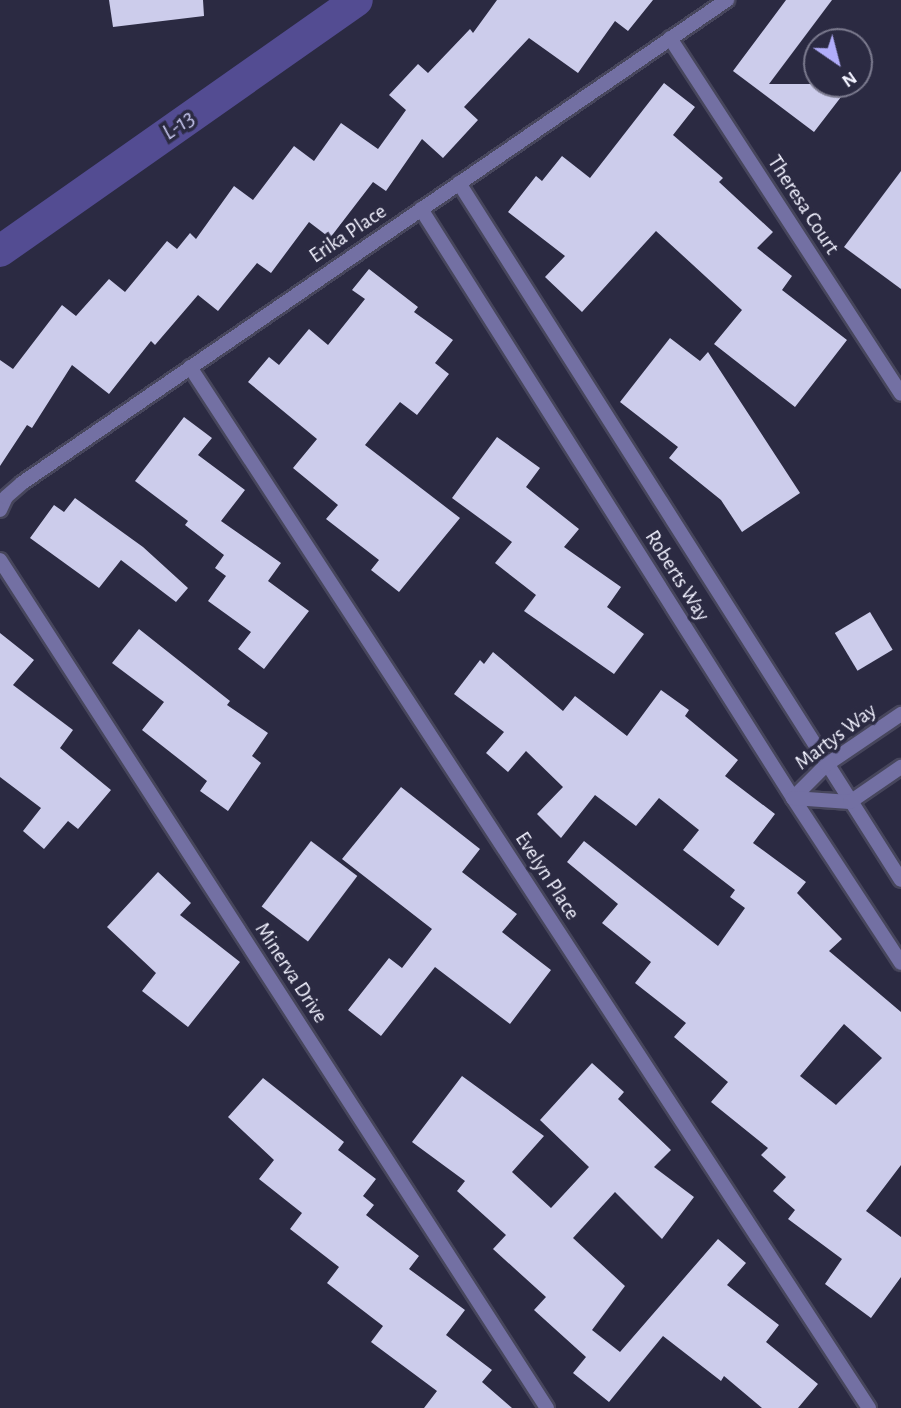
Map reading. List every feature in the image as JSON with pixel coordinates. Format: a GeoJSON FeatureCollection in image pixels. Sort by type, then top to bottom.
{"type":"FeatureCollection","features":[{"type":"Feature","properties":{"kind":"street","name":"Erika Place"},"geometry":{"type":"LineString","coordinates":[[0,510],[6,497],[22,483],[727,0]]}},
{"type":"Feature","properties":{"kind":"street","name":"Theresa Court"},"geometry":{"type":"LineString","coordinates":[[670,38],[901,394]]}},
{"type":"Feature","properties":{"kind":"street","name":"Roberts Way"},"geometry":{"type":"LineString","coordinates":[[459,183],[901,880]]}},
{"type":"Feature","properties":{"kind":"street","name":"Roberts Way"},"geometry":{"type":"LineString","coordinates":[[421,209],[793,798],[901,963]]}},
{"type":"Feature","properties":{"kind":"street","name":"Evelyn Place"},"geometry":{"type":"LineString","coordinates":[[190,367],[869,1408]]}},
{"type":"Feature","properties":{"kind":"street","name":"Minerva Drive"},"geometry":{"type":"LineString","coordinates":[[0,560],[547,1408]]}},
{"type":"Feature","properties":{"kind":"street","name":"Martys Way"},"geometry":{"type":"LineString","coordinates":[[793,798],[826,765],[901,714]]}},
{"type":"Feature","properties":{"kind":"street"},"geometry":{"type":"LineString","coordinates":[[850,802],[901,767]]}},
{"type":"Feature","properties":{"kind":"street","name":"Martys Way"},"geometry":{"type":"LineString","coordinates":[[793,798],[850,802]]}},
{"type":"Feature","properties":{"kind":"building"},"geometry":{"type":"Polygon","coordinates":[[[109,0],[203,0],[204,16],[113,27],[109,0]]]}},
{"type":"Feature","properties":{"kind":"building"},"geometry":{"type":"Polygon","coordinates":[[[497,0],[653,0],[628,31],[615,21],[578,73],[529,38],[464,107],[478,120],[443,158],[422,139],[386,191],[373,182],[330,238],[309,222],[271,273],[257,263],[218,311],[198,295],[155,345],[151,341],[109,394],[72,365],[32,428],[27,425],[0,466],[0,360],[13,369],[62,305],[76,316],[109,279],[125,292],[167,241],[177,249],[190,233],[196,239],[234,186],[253,200],[294,146],[314,161],[341,123],[378,149],[406,110],[389,95],[418,64],[428,73],[470,29],[473,33],[497,0]]]}},
{"type":"Feature","properties":{"kind":"building"},"geometry":{"type":"Polygon","coordinates":[[[786,0],[832,0],[811,28],[803,28],[803,39],[769,84],[803,84],[803,98],[840,98],[814,132],[733,71],[786,0]]]}},
{"type":"Feature","properties":{"kind":"building"},"geometry":{"type":"Polygon","coordinates":[[[664,83],[695,107],[673,135],[723,178],[719,182],[773,232],[757,248],[792,276],[782,290],[847,340],[795,407],[714,344],[742,310],[656,231],[582,312],[545,277],[565,256],[508,212],[536,176],[542,181],[562,156],[590,178],[664,83]]]}},
{"type":"Feature","properties":{"kind":"building"},"geometry":{"type":"Polygon","coordinates":[[[901,171],[901,289],[844,247],[901,171]]]}},
{"type":"Feature","properties":{"kind":"building"},"geometry":{"type":"Polygon","coordinates":[[[369,269],[418,307],[414,312],[453,340],[435,363],[449,374],[417,415],[400,402],[365,445],[460,518],[399,592],[371,570],[379,560],[326,519],[338,505],[293,468],[317,439],[248,382],[269,357],[279,365],[309,329],[328,345],[365,299],[352,290],[369,269]]]}},
{"type":"Feature","properties":{"kind":"building"},"geometry":{"type":"Polygon","coordinates":[[[670,338],[700,361],[708,352],[800,493],[742,532],[721,500],[669,458],[678,447],[620,402],[670,338]]]}},
{"type":"Feature","properties":{"kind":"building"},"geometry":{"type":"Polygon","coordinates":[[[184,417],[212,438],[198,455],[245,490],[221,521],[281,563],[268,581],[309,611],[264,669],[238,649],[251,632],[208,601],[226,576],[215,568],[224,555],[185,525],[188,521],[135,481],[184,417]]]}},
{"type":"Feature","properties":{"kind":"building"},"geometry":{"type":"Polygon","coordinates":[[[497,437],[540,468],[526,487],[579,529],[564,547],[621,587],[607,607],[644,634],[614,674],[524,611],[536,595],[495,563],[512,542],[452,498],[497,437]]]}},
{"type":"Feature","properties":{"kind":"building"},"geometry":{"type":"Polygon","coordinates":[[[75,498],[143,547],[188,588],[176,602],[121,560],[99,588],[30,538],[54,505],[64,512],[75,498]]]}},
{"type":"Feature","properties":{"kind":"building"},"geometry":{"type":"Polygon","coordinates":[[[870,612],[893,650],[858,671],[835,633],[870,612]]]}},
{"type":"Feature","properties":{"kind":"building"},"geometry":{"type":"Polygon","coordinates":[[[139,629],[230,701],[227,705],[268,733],[252,756],[261,763],[228,811],[200,791],[207,781],[142,730],[164,702],[112,663],[139,629]]]}},
{"type":"Feature","properties":{"kind":"building"},"geometry":{"type":"Polygon","coordinates":[[[0,633],[34,660],[13,685],[73,730],[60,748],[111,790],[78,829],[68,821],[44,849],[23,831],[41,808],[0,777],[0,633]]]}},
{"type":"Feature","properties":{"kind":"building"},"geometry":{"type":"Polygon","coordinates":[[[493,652],[563,711],[575,696],[627,736],[661,690],[689,710],[685,716],[738,760],[725,776],[775,814],[753,843],[806,882],[797,893],[842,939],[829,951],[901,1012],[901,1165],[866,1211],[901,1237],[901,1277],[871,1318],[825,1284],[842,1259],[788,1219],[795,1210],[773,1191],[786,1177],[761,1155],[768,1148],[711,1102],[728,1082],[674,1037],[686,1023],[635,983],[651,962],[602,923],[618,904],[567,862],[584,841],[718,946],[745,908],[730,897],[735,890],[683,850],[699,830],[659,798],[636,826],[595,795],[561,838],[537,814],[563,787],[526,751],[508,772],[486,753],[504,732],[454,694],[480,660],[484,664],[493,652]],[[844,1024],[800,1076],[836,1105],[882,1058],[844,1024]]]}},
{"type":"Feature","properties":{"kind":"building"},"geometry":{"type":"Polygon","coordinates":[[[401,787],[480,849],[462,872],[517,914],[502,932],[551,970],[510,1024],[435,967],[381,1036],[348,1010],[389,958],[402,968],[432,929],[342,859],[401,787]]]}},
{"type":"Feature","properties":{"kind":"building"},"geometry":{"type":"Polygon","coordinates":[[[311,841],[357,876],[308,941],[262,906],[311,841]]]}},
{"type":"Feature","properties":{"kind":"building"},"geometry":{"type":"Polygon","coordinates":[[[158,872],[191,903],[180,915],[240,962],[188,1027],[142,991],[156,973],[107,927],[158,872]]]}},
{"type":"Feature","properties":{"kind":"building"},"geometry":{"type":"Polygon","coordinates":[[[592,1063],[624,1092],[618,1099],[671,1150],[654,1167],[694,1197],[662,1239],[615,1192],[573,1238],[625,1286],[592,1330],[620,1352],[718,1239],[746,1263],[727,1285],[779,1325],[766,1342],[818,1384],[798,1408],[762,1408],[724,1376],[721,1381],[663,1336],[609,1402],[573,1373],[586,1357],[534,1310],[546,1297],[493,1249],[506,1235],[457,1191],[465,1181],[412,1142],[462,1076],[544,1136],[512,1172],[551,1208],[589,1167],[540,1120],[592,1063]]]}},
{"type":"Feature","properties":{"kind":"building"},"geometry":{"type":"Polygon","coordinates":[[[263,1078],[344,1142],[338,1150],[376,1179],[363,1196],[374,1205],[366,1215],[419,1256],[409,1269],[465,1310],[446,1335],[492,1370],[482,1382],[512,1408],[424,1408],[437,1391],[371,1342],[383,1326],[327,1283],[339,1267],[290,1229],[302,1213],[259,1179],[274,1160],[228,1117],[263,1078]]]}},
{"type":"Feature","properties":{"kind":"waterway","name":"L-13"},"geometry":{"type":"LineString","coordinates":[[0,251],[357,0]]}}]}
